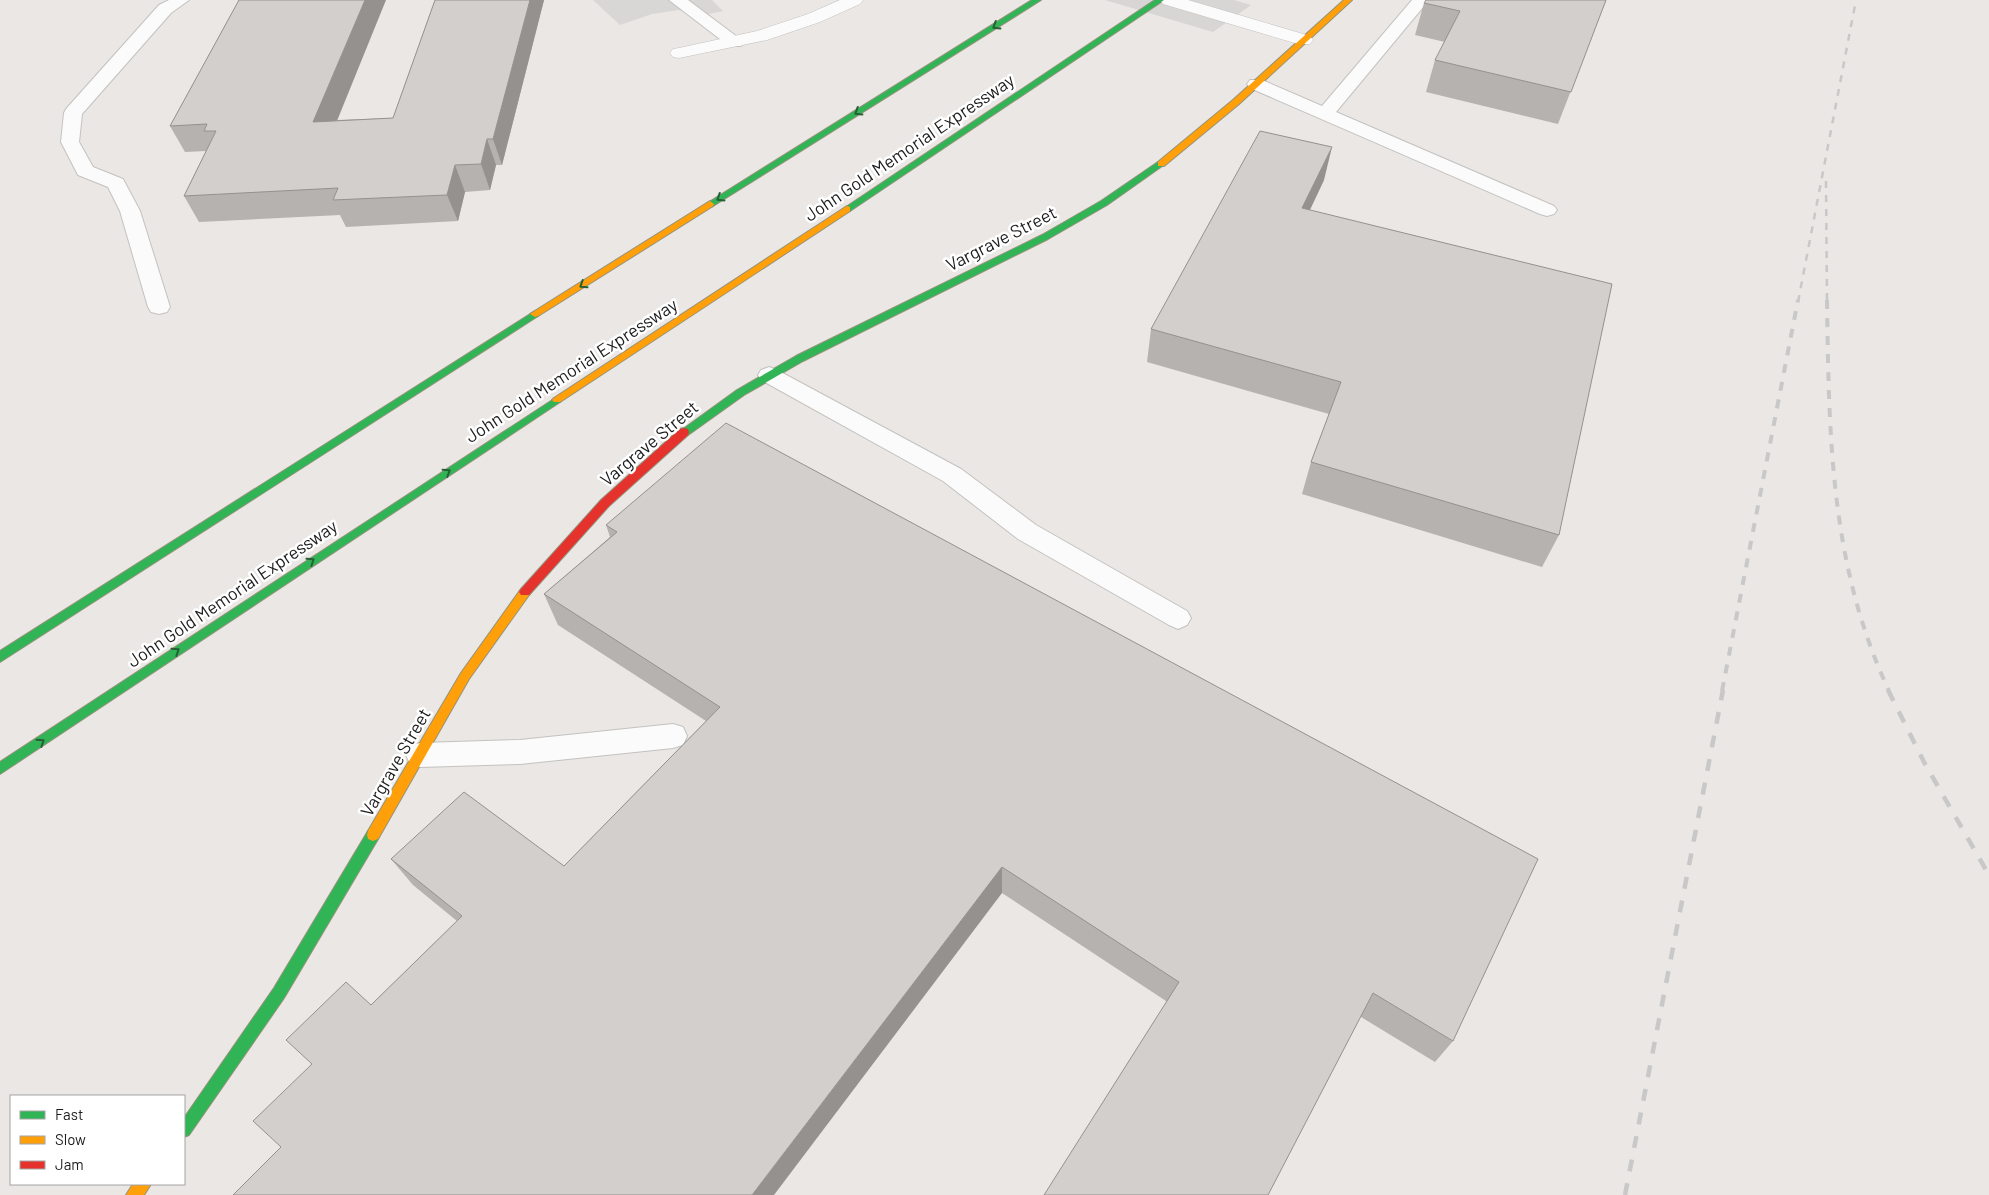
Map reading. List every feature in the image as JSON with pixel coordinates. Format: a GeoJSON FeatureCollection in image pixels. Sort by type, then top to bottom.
{"type":"FeatureCollection","features":[{"type":"Feature","properties":{"kind":"main road"},"geometry":{"type":"LineString","coordinates":[[0,658],[625,258],[1037,0]]}},
{"type":"Feature","properties":{"kind":"main road","name":"John Gold Memorial Expressway"},"geometry":{"type":"LineString","coordinates":[[0,769],[313,559],[883,187],[1160,0]]}},
{"type":"Feature","properties":{"kind":"main road","name":"Vargrave Street"},"geometry":{"type":"LineString","coordinates":[[185,1129],[209,1097],[281,990],[343,890],[460,683],[503,620],[550,562],[583,526],[645,465],[697,423],[769,376],[820,346],[1054,233],[1163,164],[1256,84],[1348,0]]}},
{"type":"Feature","properties":{"kind":"main road"},"geometry":{"type":"LineString","coordinates":[[134,1195],[142,1185]]}},
{"type":"Feature","properties":{"kind":"street"},"geometry":{"type":"LineString","coordinates":[[679,53],[735,42],[790,27],[854,0]]}},
{"type":"Feature","properties":{"kind":"street"},"geometry":{"type":"LineString","coordinates":[[1169,0],[1304,40]]}},
{"type":"Feature","properties":{"kind":"lane"},"geometry":{"type":"LineString","coordinates":[[158,307],[130,211],[116,183],[85,171],[70,142],[73,112],[165,9],[181,0]]}},
{"type":"Feature","properties":{"kind":"lane"},"geometry":{"type":"LineString","coordinates":[[677,0],[735,42]]}},
{"type":"Feature","properties":{"kind":"lane"},"geometry":{"type":"LineString","coordinates":[[1326,113],[1421,0]]}},
{"type":"Feature","properties":{"kind":"lane"},"geometry":{"type":"LineString","coordinates":[[1256,84],[1548,210]]}},
{"type":"Feature","properties":{"kind":"lane"},"geometry":{"type":"LineString","coordinates":[[769,376],[952,475],[1027,532],[1178,618]]}},
{"type":"Feature","properties":{"kind":"lane"},"geometry":{"type":"LineString","coordinates":[[420,755],[520,752],[673,736]]}},
{"type":"Feature","properties":{"kind":"shaded area"},"geometry":{"type":"Polygon","coordinates":[[[593,0],[712,0],[723,11],[699,16],[679,10],[652,14],[620,25],[593,0]]]}},
{"type":"Feature","properties":{"kind":"pier"},"geometry":{"type":"Polygon","coordinates":[[[1105,0],[1234,0],[1251,5],[1213,32],[1105,0]]]}},
{"type":"Feature","properties":{"kind":"building"},"geometry":{"type":"Polygon","coordinates":[[[239,0],[365,0],[313,122],[393,118],[435,0],[530,0],[493,139],[487,139],[481,164],[455,165],[447,195],[333,200],[338,188],[184,196],[216,131],[204,131],[207,124],[170,126],[239,0]]]}},
{"type":"Feature","properties":{"kind":"building"},"geometry":{"type":"Polygon","coordinates":[[[1426,0],[1606,0],[1571,92],[1435,60],[1460,11],[1424,3],[1426,0]]]}},
{"type":"Feature","properties":{"kind":"building"},"geometry":{"type":"Polygon","coordinates":[[[1260,131],[1332,147],[1302,208],[1612,284],[1559,535],[1311,462],[1341,382],[1151,329],[1260,131]]]}},
{"type":"Feature","properties":{"kind":"building"},"geometry":{"type":"Polygon","coordinates":[[[726,423],[1538,859],[1453,1041],[1373,993],[1268,1195],[1044,1195],[1179,982],[1002,867],[752,1195],[233,1195],[281,1147],[253,1121],[312,1064],[286,1040],[346,982],[371,1005],[462,916],[391,859],[464,792],[564,866],[720,707],[544,594],[617,532],[606,525],[726,423]]]}},
{"type":"Feature","properties":{"kind":"railway"},"geometry":{"type":"LineString","coordinates":[[1798,302],[1856,0]]}},
{"type":"Feature","properties":{"kind":"railway"},"geometry":{"type":"LineString","coordinates":[[1826,181],[1827,302]]}},
{"type":"Feature","properties":{"kind":"railway"},"geometry":{"type":"LineString","coordinates":[[1722,691],[1798,300]]}},
{"type":"Feature","properties":{"kind":"railway"},"geometry":{"type":"LineString","coordinates":[[1827,300],[1832,451],[1844,548],[1869,644],[1889,691]]}},
{"type":"Feature","properties":{"kind":"railway"},"geometry":{"type":"LineString","coordinates":[[1625,1195],[1723,690]]}},
{"type":"Feature","properties":{"kind":"railway"},"geometry":{"type":"LineString","coordinates":[[1888,690],[1925,764],[1989,875]]}},
{"type":"Feature","properties":{"kind":"traffic: fast"},"geometry":{"type":"LineString","coordinates":[[710,204],[1037,0]]}},
{"type":"Feature","properties":{"kind":"traffic: fast"},"geometry":{"type":"LineString","coordinates":[[847,209],[1160,0]]}},
{"type":"Feature","properties":{"kind":"traffic: fast"},"geometry":{"type":"LineString","coordinates":[[684,432],[740,393],[799,358],[1045,237],[1104,203],[1161,164]]}},
{"type":"Feature","properties":{"kind":"traffic: fast"},"geometry":{"type":"LineString","coordinates":[[0,657],[535,314]]}},
{"type":"Feature","properties":{"kind":"traffic: fast"},"geometry":{"type":"LineString","coordinates":[[0,769],[557,400]]}},
{"type":"Feature","properties":{"kind":"traffic: fast"},"geometry":{"type":"LineString","coordinates":[[185,1129],[279,993],[373,835]]}},
{"type":"Feature","properties":{"kind":"traffic: slow"},"geometry":{"type":"LineString","coordinates":[[1161,164],[1236,102],[1348,0]]}},
{"type":"Feature","properties":{"kind":"traffic: slow"},"geometry":{"type":"LineString","coordinates":[[535,314],[710,204]]}},
{"type":"Feature","properties":{"kind":"traffic: slow"},"geometry":{"type":"LineString","coordinates":[[557,400],[847,209]]}},
{"type":"Feature","properties":{"kind":"traffic: slow"},"geometry":{"type":"LineString","coordinates":[[373,835],[465,676],[525,592]]}},
{"type":"Feature","properties":{"kind":"traffic: slow"},"geometry":{"type":"LineString","coordinates":[[134,1195],[142,1185]]}},
{"type":"Feature","properties":{"kind":"traffic: jam"},"geometry":{"type":"LineString","coordinates":[[525,592],[605,503],[684,432]]}}]}
